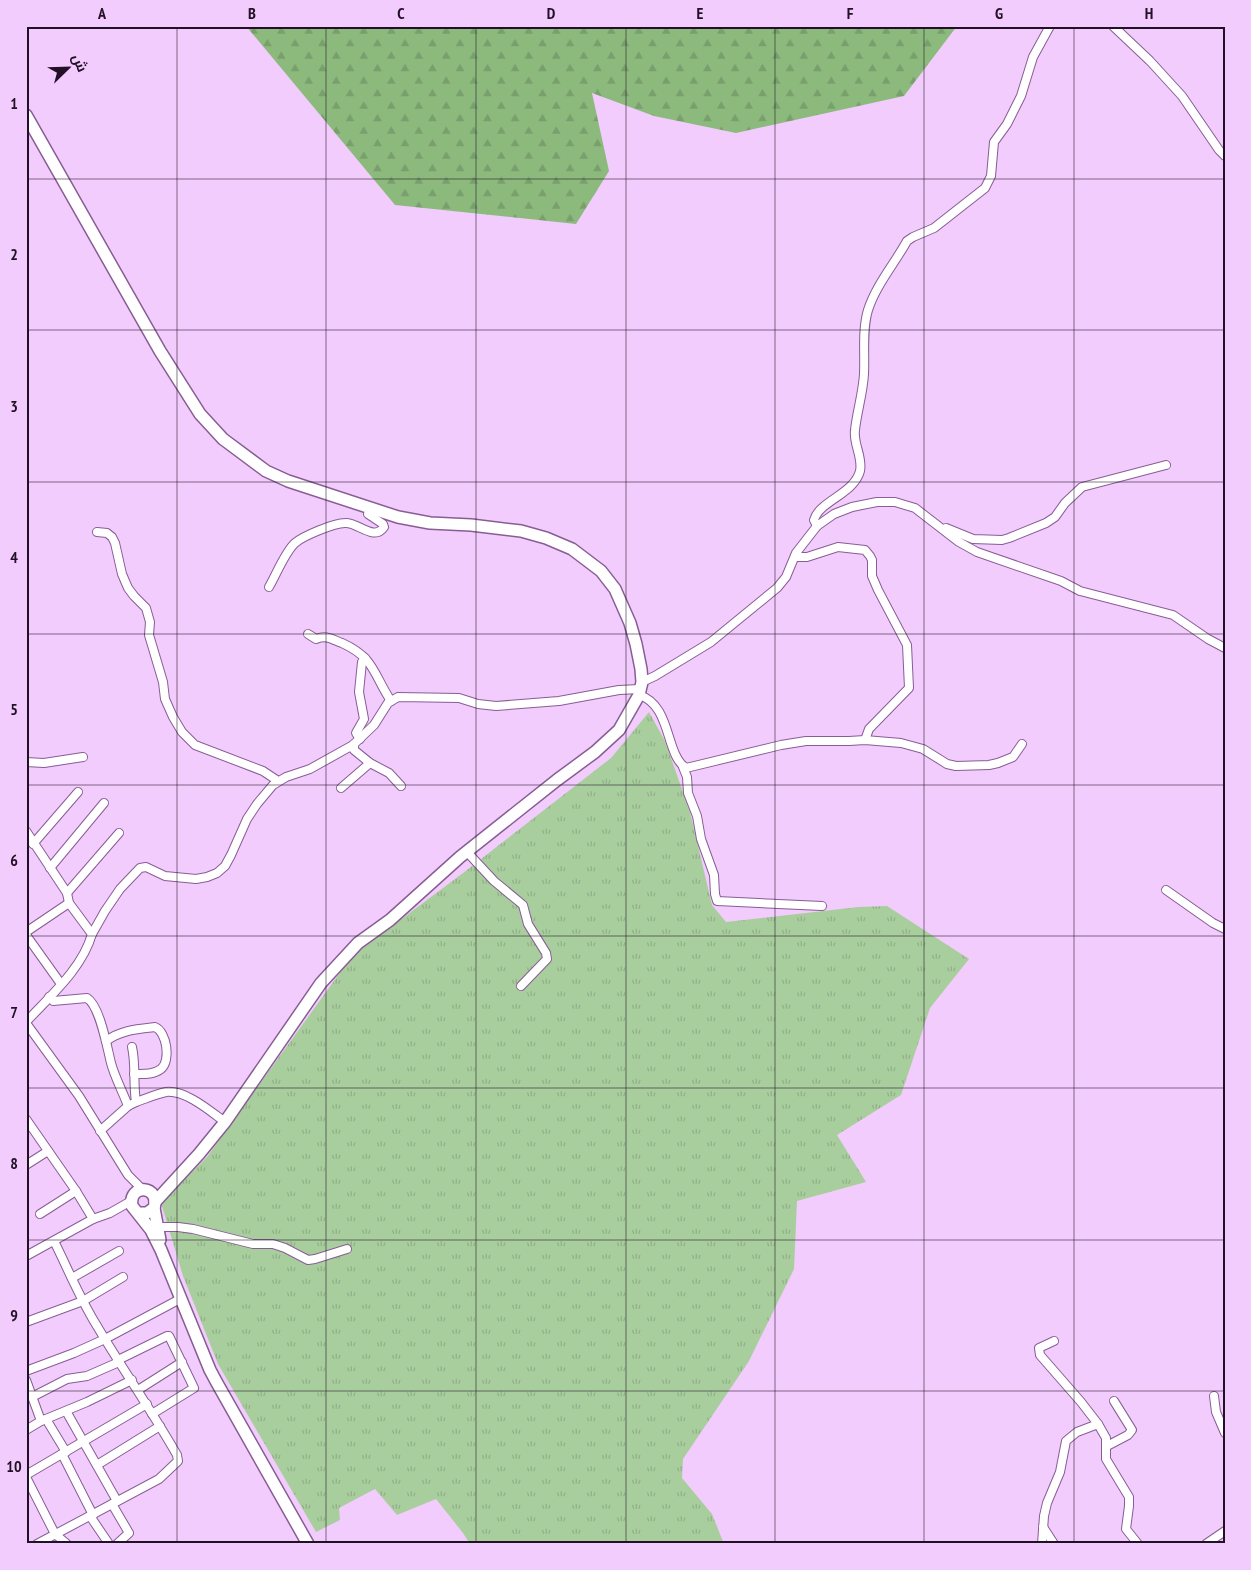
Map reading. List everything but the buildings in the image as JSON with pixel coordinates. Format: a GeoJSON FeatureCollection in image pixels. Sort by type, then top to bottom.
{"type":"FeatureCollection","features":[{"type":"Feature","properties":{"kind":"street"},"geometry":{"type":"LineString","coordinates":[[817,526],[814,520],[818,512],[853,485],[860,472],[861,461],[854,435],[863,392],[867,312],[872,298],[908,241],[934,228],[985,188],[992,169],[994,142],[1004,129],[1021,96],[1033,57],[1050,26]]}},
{"type":"Feature","properties":{"kind":"street"},"geometry":{"type":"LineString","coordinates":[[1113,26],[1182,96],[1225,156]]}},
{"type":"Feature","properties":{"kind":"street"},"geometry":{"type":"LineString","coordinates":[[26,115],[160,351],[195,406],[212,428],[232,447],[266,471],[288,481],[398,517],[422,522],[471,524],[520,531],[546,538],[572,549],[586,558],[609,580],[622,602],[636,644],[640,689],[658,708],[687,778],[688,793],[703,846],[714,875],[717,901],[822,906]]}},
{"type":"Feature","properties":{"kind":"street"},"geometry":{"type":"LineString","coordinates":[[134,1205],[147,1213],[172,1182],[199,1154],[225,1122],[321,984],[358,943],[390,920],[467,852],[612,738],[625,722],[640,689],[655,676],[711,642],[758,604],[786,577],[795,556],[806,538],[817,526],[834,514],[882,502],[906,504],[969,538],[1002,540],[1046,523],[1055,517],[1065,503],[1082,487],[1166,465]]}},
{"type":"Feature","properties":{"kind":"street"},"geometry":{"type":"LineString","coordinates":[[269,587],[291,548],[300,540],[334,524],[347,523],[372,533],[381,531],[384,527],[383,524],[368,514],[370,507]]}},
{"type":"Feature","properties":{"kind":"street"},"geometry":{"type":"LineString","coordinates":[[932,519],[960,542],[977,552],[1038,573],[1092,596],[1173,615],[1208,639],[1225,648]]}},
{"type":"Feature","properties":{"kind":"street"},"geometry":{"type":"LineString","coordinates":[[96,532],[106,533],[112,537],[122,574],[128,588],[146,608],[150,622],[149,635],[165,699],[182,732],[195,746],[264,771],[278,781]]}},
{"type":"Feature","properties":{"kind":"street"},"geometry":{"type":"LineString","coordinates":[[795,556],[807,558],[838,547],[865,550],[872,560],[872,576],[878,590],[906,641],[909,688],[869,729],[865,740]]}},
{"type":"Feature","properties":{"kind":"street"},"geometry":{"type":"LineString","coordinates":[[308,634],[316,639],[323,636],[329,638],[356,650],[366,658],[391,701]]}},
{"type":"Feature","properties":{"kind":"street"},"geometry":{"type":"LineString","coordinates":[[366,658],[362,662],[359,692],[364,718],[356,733],[357,742],[354,750],[370,763],[389,773],[401,786]]}},
{"type":"Feature","properties":{"kind":"street"},"geometry":{"type":"LineString","coordinates":[[162,1250],[152,1194],[144,1190],[128,1175],[79,1096],[26,1023],[81,959],[104,911],[120,889],[140,868],[146,867],[165,876],[196,879],[217,873],[228,860],[247,819],[257,804],[278,781],[310,769],[357,742],[374,725],[391,701],[403,696],[459,698],[478,704],[496,706],[559,701],[619,690],[640,689]]}},
{"type":"Feature","properties":{"kind":"street"},"geometry":{"type":"LineString","coordinates":[[683,767],[690,768],[791,743],[818,740],[865,740],[913,746],[930,753],[949,765],[989,765],[1013,757],[1022,744]]}},
{"type":"Feature","properties":{"kind":"street"},"geometry":{"type":"LineString","coordinates":[[26,762],[44,763],[83,758]]}},
{"type":"Feature","properties":{"kind":"street"},"geometry":{"type":"LineString","coordinates":[[341,788],[370,763]]}},
{"type":"Feature","properties":{"kind":"street"},"geometry":{"type":"LineString","coordinates":[[34,844],[78,792]]}},
{"type":"Feature","properties":{"kind":"street"},"geometry":{"type":"LineString","coordinates":[[50,868],[104,803]]}},
{"type":"Feature","properties":{"kind":"street"},"geometry":{"type":"LineString","coordinates":[[26,831],[67,893],[69,903],[92,934]]}},
{"type":"Feature","properties":{"kind":"street"},"geometry":{"type":"LineString","coordinates":[[67,893],[119,833]]}},
{"type":"Feature","properties":{"kind":"street"},"geometry":{"type":"LineString","coordinates":[[467,852],[494,881],[523,905],[528,924],[546,953],[547,958],[544,963],[522,986]]}},
{"type":"Feature","properties":{"kind":"street"},"geometry":{"type":"LineString","coordinates":[[1166,890],[1213,923],[1225,929]]}},
{"type":"Feature","properties":{"kind":"street"},"geometry":{"type":"LineString","coordinates":[[61,984],[26,934],[69,903]]}},
{"type":"Feature","properties":{"kind":"street"},"geometry":{"type":"LineString","coordinates":[[49,997],[53,1001],[87,998],[90,1000],[106,1041],[111,1064],[132,1104]]}},
{"type":"Feature","properties":{"kind":"street"},"geometry":{"type":"LineString","coordinates":[[106,1041],[130,1029],[159,1028],[165,1041],[165,1063],[162,1068],[152,1073],[134,1074]]}},
{"type":"Feature","properties":{"kind":"street"},"geometry":{"type":"LineString","coordinates":[[132,1047],[135,1063],[132,1104]]}},
{"type":"Feature","properties":{"kind":"street"},"geometry":{"type":"LineString","coordinates":[[100,1131],[132,1104],[164,1092],[172,1092],[195,1101],[225,1122]]}},
{"type":"Feature","properties":{"kind":"street"},"geometry":{"type":"LineString","coordinates":[[26,1119],[93,1219]]}},
{"type":"Feature","properties":{"kind":"street"},"geometry":{"type":"LineString","coordinates":[[26,1165],[48,1151]]}},
{"type":"Feature","properties":{"kind":"street"},"geometry":{"type":"LineString","coordinates":[[128,1175],[134,1205],[162,1250],[210,1370],[308,1544]]}},
{"type":"Feature","properties":{"kind":"street"},"geometry":{"type":"LineString","coordinates":[[134,1205],[137,1192],[159,1188],[172,1182]]}},
{"type":"Feature","properties":{"kind":"street"},"geometry":{"type":"LineString","coordinates":[[40,1214],[76,1192]]}},
{"type":"Feature","properties":{"kind":"street"},"geometry":{"type":"LineString","coordinates":[[26,1256],[93,1219],[134,1205]]}},
{"type":"Feature","properties":{"kind":"street"},"geometry":{"type":"LineString","coordinates":[[158,1227],[178,1227],[253,1244],[273,1244],[308,1260],[348,1249]]}},
{"type":"Feature","properties":{"kind":"street"},"geometry":{"type":"LineString","coordinates":[[37,1544],[159,1480],[177,1462],[177,1456],[160,1426],[82,1301],[54,1241]]}},
{"type":"Feature","properties":{"kind":"street"},"geometry":{"type":"LineString","coordinates":[[72,1278],[119,1251]]}},
{"type":"Feature","properties":{"kind":"street"},"geometry":{"type":"LineString","coordinates":[[26,1322],[82,1301],[123,1277]]}},
{"type":"Feature","properties":{"kind":"street"},"geometry":{"type":"LineString","coordinates":[[26,1371],[105,1339],[180,1298]]}},
{"type":"Feature","properties":{"kind":"street"},"geometry":{"type":"LineString","coordinates":[[32,1397],[67,1379],[87,1376],[168,1335],[194,1388],[152,1414]]}},
{"type":"Feature","properties":{"kind":"street"},"geometry":{"type":"LineString","coordinates":[[1054,1341],[1039,1348],[1040,1355],[1082,1402],[1106,1438],[1106,1459],[1129,1497],[1126,1529],[1138,1544]]}},
{"type":"Feature","properties":{"kind":"street"},"geometry":{"type":"LineString","coordinates":[[138,1390],[182,1362]]}},
{"type":"Feature","properties":{"kind":"street"},"geometry":{"type":"LineString","coordinates":[[26,1380],[32,1397],[64,1453],[91,1515],[109,1544]]}},
{"type":"Feature","properties":{"kind":"street"},"geometry":{"type":"LineString","coordinates":[[26,1430],[132,1380]]}},
{"type":"Feature","properties":{"kind":"street"},"geometry":{"type":"LineString","coordinates":[[1214,1396],[1216,1412],[1225,1433]]}},
{"type":"Feature","properties":{"kind":"street"},"geometry":{"type":"LineString","coordinates":[[1107,1446],[1128,1435],[1132,1430],[1114,1401]]}},
{"type":"Feature","properties":{"kind":"street"},"geometry":{"type":"LineString","coordinates":[[67,1544],[55,1534],[26,1476],[147,1404]]}},
{"type":"Feature","properties":{"kind":"street"},"geometry":{"type":"LineString","coordinates":[[66,1411],[97,1465],[129,1534],[117,1544]]}},
{"type":"Feature","properties":{"kind":"street"},"geometry":{"type":"LineString","coordinates":[[1042,1544],[1047,1503],[1060,1472],[1066,1441],[1077,1432],[1098,1424]]}},
{"type":"Feature","properties":{"kind":"street"},"geometry":{"type":"LineString","coordinates":[[97,1465],[160,1426]]}},
{"type":"Feature","properties":{"kind":"street"},"geometry":{"type":"LineString","coordinates":[[1043,1528],[1054,1544]]}},
{"type":"Feature","properties":{"kind":"street"},"geometry":{"type":"LineString","coordinates":[[1208,1543],[1225,1531]]}},
{"type":"Feature","properties":{"kind":"green space"},"geometry":{"type":"Polygon","coordinates":[[[246,26],[957,26],[904,96],[736,133],[654,116],[592,93],[609,171],[576,224],[395,205],[246,26]]]}},
{"type":"Feature","properties":{"kind":"green space"},"geometry":{"type":"Polygon","coordinates":[[[649,712],[665,741],[690,812],[712,905],[726,922],[858,907],[887,906],[969,959],[930,1008],[901,1095],[837,1135],[866,1182],[797,1201],[794,1269],[749,1361],[683,1459],[682,1478],[712,1514],[724,1544],[470,1544],[436,1499],[397,1515],[375,1489],[339,1508],[340,1520],[316,1532],[218,1364],[183,1276],[161,1203],[207,1157],[352,956],[611,758],[649,712]]]}}]}
